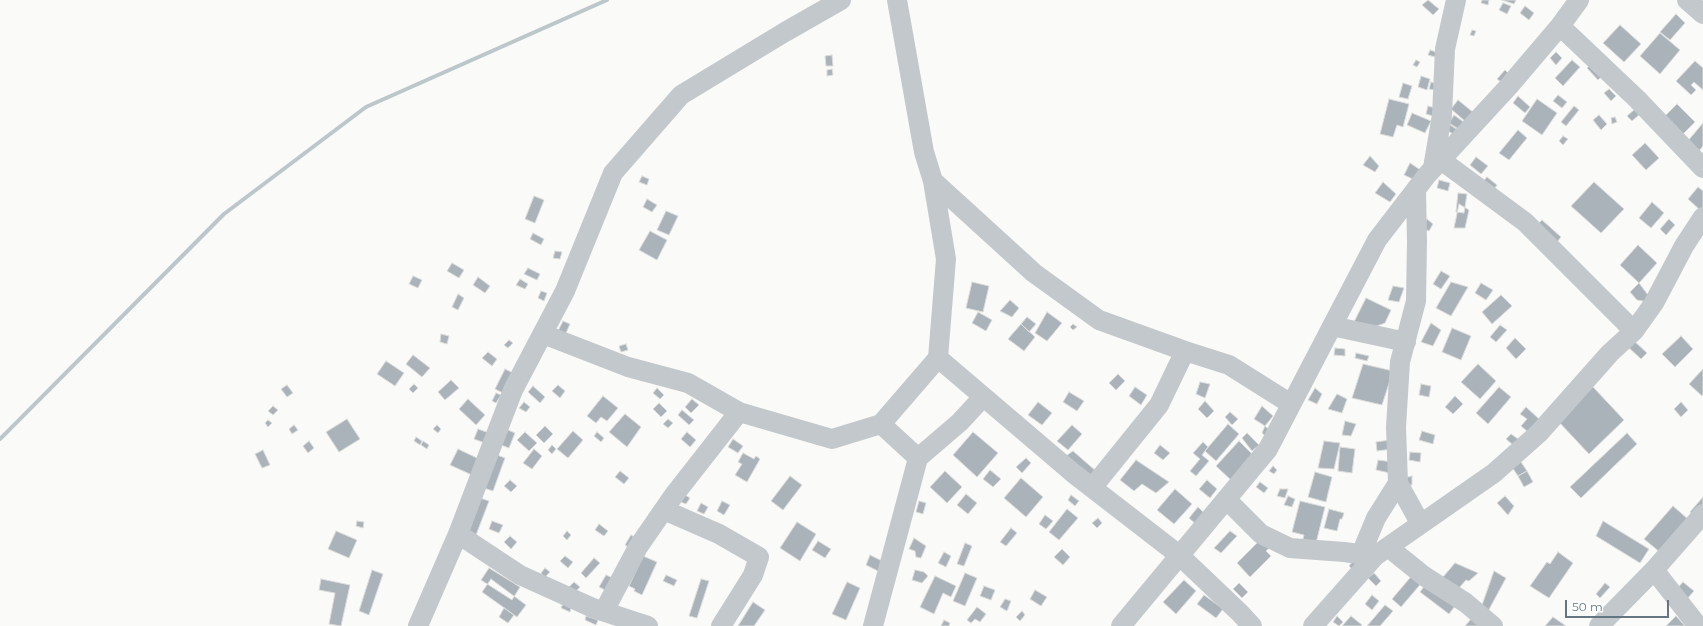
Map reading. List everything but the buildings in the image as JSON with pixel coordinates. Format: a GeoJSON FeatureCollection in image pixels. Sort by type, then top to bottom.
{"type":"FeatureCollection","features":[{"type":"Feature","properties":{"kind":"street"},"geometry":{"type":"LineString","coordinates":[[418,626],[458,534],[513,390],[565,291],[613,173],[681,95],[841,0]]}},
{"type":"Feature","properties":{"kind":"street"},"geometry":{"type":"LineString","coordinates":[[543,334],[628,367],[688,383],[739,412],[832,439],[881,424],[938,358],[946,258],[933,181],[924,152],[897,0]]}},
{"type":"Feature","properties":{"kind":"street"},"geometry":{"type":"LineString","coordinates":[[1437,164],[1442,115],[1444,49],[1456,0]]}},
{"type":"Feature","properties":{"kind":"street"},"geometry":{"type":"LineString","coordinates":[[1121,626],[1268,449],[1377,240],[1437,164],[1509,86],[1560,26],[1579,0]]}},
{"type":"Feature","properties":{"kind":"street"},"geometry":{"type":"LineString","coordinates":[[1687,0],[1703,14]]}},
{"type":"Feature","properties":{"kind":"street"},"geometry":{"type":"LineString","coordinates":[[1560,26],[1637,99],[1703,168]]}},
{"type":"Feature","properties":{"kind":"street"},"geometry":{"type":"LineString","coordinates":[[1437,164],[1525,222],[1634,331]]}},
{"type":"Feature","properties":{"kind":"street"},"geometry":{"type":"LineString","coordinates":[[933,181],[1034,273],[1099,320],[1229,365],[1291,404]]}},
{"type":"Feature","properties":{"kind":"street"},"geometry":{"type":"LineString","coordinates":[[1416,189],[1416,301],[1400,362],[1396,427],[1398,483],[1420,524]]}},
{"type":"Feature","properties":{"kind":"street"},"geometry":{"type":"LineString","coordinates":[[1313,626],[1375,552],[1420,524],[1494,473],[1539,433],[1610,353],[1634,331],[1654,303],[1684,246],[1703,217]]}},
{"type":"Feature","properties":{"kind":"street"},"geometry":{"type":"LineString","coordinates":[[1332,326],[1406,342]]}},
{"type":"Feature","properties":{"kind":"street"},"geometry":{"type":"LineString","coordinates":[[1092,488],[1158,405],[1185,351]]}},
{"type":"Feature","properties":{"kind":"street"},"geometry":{"type":"LineString","coordinates":[[938,358],[1092,488],[1179,556],[1252,626]]}},
{"type":"Feature","properties":{"kind":"street"},"geometry":{"type":"LineString","coordinates":[[872,626],[918,458],[960,422],[983,397]]}},
{"type":"Feature","properties":{"kind":"street"},"geometry":{"type":"LineString","coordinates":[[606,617],[638,547],[664,510],[739,412]]}},
{"type":"Feature","properties":{"kind":"street"},"geometry":{"type":"LineString","coordinates":[[881,424],[918,458]]}},
{"type":"Feature","properties":{"kind":"street"},"geometry":{"type":"LineString","coordinates":[[1375,552],[1376,518],[1398,483]]}},
{"type":"Feature","properties":{"kind":"street"},"geometry":{"type":"LineString","coordinates":[[1226,499],[1261,534],[1290,548],[1375,552],[1424,576],[1466,603],[1493,626]]}},
{"type":"Feature","properties":{"kind":"street"},"geometry":{"type":"LineString","coordinates":[[664,510],[719,534],[759,557],[753,575],[721,626]]}},
{"type":"Feature","properties":{"kind":"street"},"geometry":{"type":"LineString","coordinates":[[1599,626],[1654,570],[1703,514]]}},
{"type":"Feature","properties":{"kind":"street"},"geometry":{"type":"LineString","coordinates":[[458,534],[520,575],[606,617],[648,626]]}},
{"type":"Feature","properties":{"kind":"street"},"geometry":{"type":"LineString","coordinates":[[1654,570],[1698,626]]}},
{"type":"Feature","properties":{"kind":"waterway"},"geometry":{"type":"LineString","coordinates":[[0,439],[224,214],[366,107],[607,0]]}}]}
